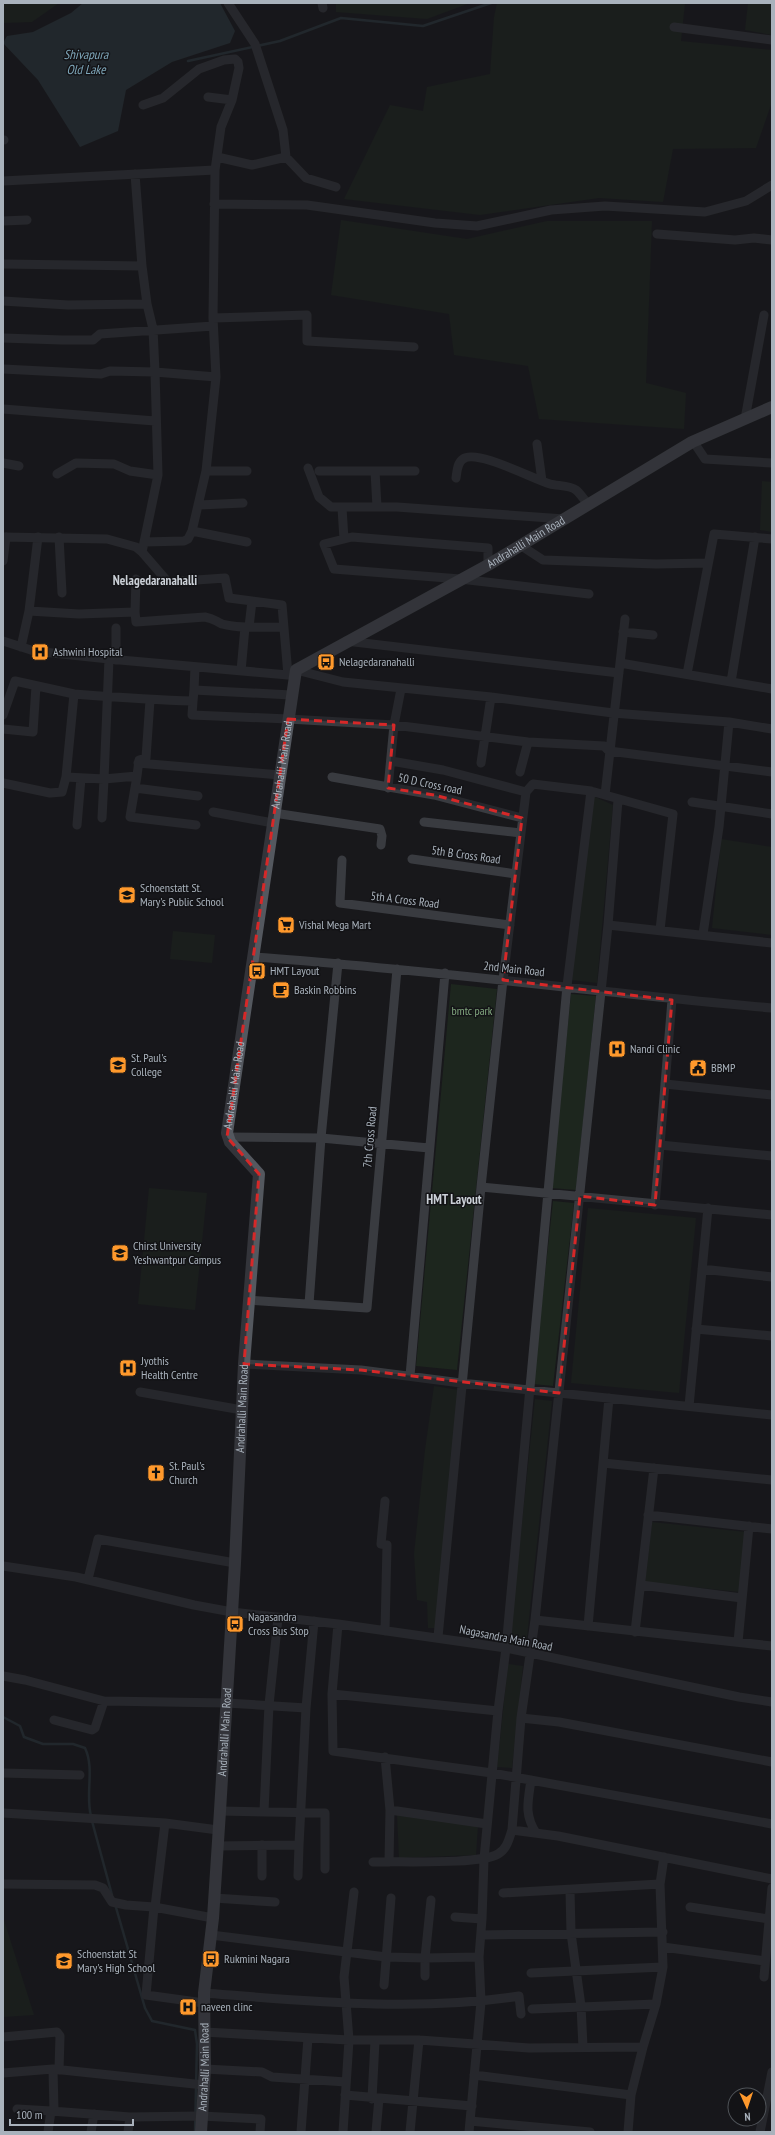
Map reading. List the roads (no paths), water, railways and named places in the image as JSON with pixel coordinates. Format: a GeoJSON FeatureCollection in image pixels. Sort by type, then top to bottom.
{"type":"FeatureCollection","features":[{"type":"Feature","properties":{"kind":"main road","name":"Andrahalli Main Road"},"geometry":{"type":"LineString","coordinates":[[201,2132],[205,2069],[204,1998],[213,1918],[218,1846],[235,1564],[244,1364],[259,1174],[227,1137],[292,695],[292,672],[346,641],[488,565],[696,441],[772,407]]}},
{"type":"Feature","properties":{"kind":"street"},"geometry":{"type":"LineString","coordinates":[[228,3],[256,47],[283,130],[286,157],[306,178],[336,188]]}},
{"type":"Feature","properties":{"kind":"street"},"geometry":{"type":"LineString","coordinates":[[674,27],[772,40]]}},
{"type":"Feature","properties":{"kind":"street"},"geometry":{"type":"LineString","coordinates":[[143,105],[163,98],[199,69],[224,60],[235,59],[238,62],[239,68],[232,100],[221,126],[216,157],[213,322],[216,377],[206,471],[199,505],[192,531],[188,539],[184,541],[144,542]]}},
{"type":"Feature","properties":{"kind":"street"},"geometry":{"type":"LineString","coordinates":[[208,97],[232,100]]}},
{"type":"Feature","properties":{"kind":"street"},"geometry":{"type":"LineString","coordinates":[[216,157],[252,165],[286,157]]}},
{"type":"Feature","properties":{"kind":"street"},"geometry":{"type":"LineString","coordinates":[[3,181],[215,170]]}},
{"type":"Feature","properties":{"kind":"street"},"geometry":{"type":"LineString","coordinates":[[135,174],[142,266],[147,304],[153,329],[158,475],[142,552]]}},
{"type":"Feature","properties":{"kind":"street"},"geometry":{"type":"LineString","coordinates":[[214,204],[307,205],[435,223],[477,226],[551,210],[605,206],[705,212],[746,201],[772,185]]}},
{"type":"Feature","properties":{"kind":"street"},"geometry":{"type":"LineString","coordinates":[[3,221],[27,220]]}},
{"type":"Feature","properties":{"kind":"street"},"geometry":{"type":"LineString","coordinates":[[657,234],[735,240],[754,238],[772,240]]}},
{"type":"Feature","properties":{"kind":"street"},"geometry":{"type":"LineString","coordinates":[[3,264],[142,266]]}},
{"type":"Feature","properties":{"kind":"street"},"geometry":{"type":"LineString","coordinates":[[3,301],[68,305],[147,304]]}},
{"type":"Feature","properties":{"kind":"street"},"geometry":{"type":"LineString","coordinates":[[3,338],[93,340],[100,334],[213,322],[307,315],[307,341],[414,347]]}},
{"type":"Feature","properties":{"kind":"street"},"geometry":{"type":"LineString","coordinates":[[764,315],[750,416],[772,415]]}},
{"type":"Feature","properties":{"kind":"street"},"geometry":{"type":"LineString","coordinates":[[3,369],[101,374],[110,371],[155,372],[216,377]]}},
{"type":"Feature","properties":{"kind":"street"},"geometry":{"type":"LineString","coordinates":[[3,409],[155,422]]}},
{"type":"Feature","properties":{"kind":"street"},"geometry":{"type":"LineString","coordinates":[[696,441],[697,447],[705,459],[772,463]]}},
{"type":"Feature","properties":{"kind":"street"},"geometry":{"type":"LineString","coordinates":[[537,444],[542,480]]}},
{"type":"Feature","properties":{"kind":"street"},"geometry":{"type":"LineString","coordinates":[[456,478],[459,463],[468,457],[496,462],[542,480],[574,489],[588,504]]}},
{"type":"Feature","properties":{"kind":"street"},"geometry":{"type":"LineString","coordinates":[[3,463],[19,466]]}},
{"type":"Feature","properties":{"kind":"street"},"geometry":{"type":"LineString","coordinates":[[57,474],[76,463],[114,464],[130,471],[158,475]]}},
{"type":"Feature","properties":{"kind":"street"},"geometry":{"type":"LineString","coordinates":[[308,468],[319,497],[331,507],[377,507],[461,511],[564,519]]}},
{"type":"Feature","properties":{"kind":"street"},"geometry":{"type":"LineString","coordinates":[[206,471],[247,471]]}},
{"type":"Feature","properties":{"kind":"street"},"geometry":{"type":"LineString","coordinates":[[319,471],[415,471]]}},
{"type":"Feature","properties":{"kind":"street"},"geometry":{"type":"LineString","coordinates":[[376,471],[377,507]]}},
{"type":"Feature","properties":{"kind":"street"},"geometry":{"type":"LineString","coordinates":[[199,505],[244,503]]}},
{"type":"Feature","properties":{"kind":"street"},"geometry":{"type":"LineString","coordinates":[[342,508],[344,539]]}},
{"type":"Feature","properties":{"kind":"street"},"geometry":{"type":"LineString","coordinates":[[192,531],[247,542]]}},
{"type":"Feature","properties":{"kind":"street"},"geometry":{"type":"LineString","coordinates":[[687,674],[714,534],[772,539]]}},
{"type":"Feature","properties":{"kind":"street"},"geometry":{"type":"LineString","coordinates":[[3,561],[5,536],[107,539],[136,547],[168,582],[224,578],[229,598],[282,605],[283,627],[292,672]]}},
{"type":"Feature","properties":{"kind":"street"},"geometry":{"type":"LineString","coordinates":[[21,647],[29,611],[38,537]]}},
{"type":"Feature","properties":{"kind":"street"},"geometry":{"type":"LineString","coordinates":[[59,537],[62,593]]}},
{"type":"Feature","properties":{"kind":"street"},"geometry":{"type":"LineString","coordinates":[[488,565],[488,548],[352,537],[324,544],[334,568],[460,579],[589,594]]}},
{"type":"Feature","properties":{"kind":"street"},"geometry":{"type":"LineString","coordinates":[[731,682],[755,537]]}},
{"type":"Feature","properties":{"kind":"street"},"geometry":{"type":"LineString","coordinates":[[520,545],[543,560],[656,564],[708,563]]}},
{"type":"Feature","properties":{"kind":"street"},"geometry":{"type":"LineString","coordinates":[[136,579],[136,622],[205,618],[216,619],[221,624],[247,627],[283,627]]}},
{"type":"Feature","properties":{"kind":"street"},"geometry":{"type":"LineString","coordinates":[[241,671],[252,601]]}},
{"type":"Feature","properties":{"kind":"street"},"geometry":{"type":"LineString","coordinates":[[29,611],[79,614],[135,612]]}},
{"type":"Feature","properties":{"kind":"street"},"geometry":{"type":"LineString","coordinates":[[605,795],[613,713],[625,619]]}},
{"type":"Feature","properties":{"kind":"street"},"geometry":{"type":"LineString","coordinates":[[102,818],[106,696],[113,660],[116,628]]}},
{"type":"Feature","properties":{"kind":"street"},"geometry":{"type":"LineString","coordinates":[[623,632],[653,635]]}},
{"type":"Feature","properties":{"kind":"street"},"geometry":{"type":"LineString","coordinates":[[3,641],[34,650],[113,660],[241,671],[292,672],[343,682],[401,689],[491,697],[613,713],[729,722],[772,729]]}},
{"type":"Feature","properties":{"kind":"street"},"geometry":{"type":"LineString","coordinates":[[346,641],[687,674],[731,682],[772,686]]}},
{"type":"Feature","properties":{"kind":"street"},"geometry":{"type":"LineString","coordinates":[[196,667],[192,715],[288,718],[394,725],[528,742],[604,746],[609,751],[772,772]]}},
{"type":"Feature","properties":{"kind":"street"},"geometry":{"type":"LineString","coordinates":[[3,715],[15,681],[74,694],[150,700],[193,701]]}},
{"type":"Feature","properties":{"kind":"street"},"geometry":{"type":"LineString","coordinates":[[3,729],[33,732],[36,686]]}},
{"type":"Feature","properties":{"kind":"street"},"geometry":{"type":"LineString","coordinates":[[388,788],[394,725],[401,689]]}},
{"type":"Feature","properties":{"kind":"street"},"geometry":{"type":"LineString","coordinates":[[194,690],[292,695]]}},
{"type":"Feature","properties":{"kind":"street"},"geometry":{"type":"LineString","coordinates":[[3,783],[50,793],[62,792],[66,777],[74,694]]}},
{"type":"Feature","properties":{"kind":"street"},"geometry":{"type":"LineString","coordinates":[[481,763],[491,697]]}},
{"type":"Feature","properties":{"kind":"street"},"geometry":{"type":"LineString","coordinates":[[150,700],[146,758],[139,760],[138,763],[130,818],[196,825]]}},
{"type":"Feature","properties":{"kind":"street"},"geometry":{"type":"LineString","coordinates":[[703,934],[721,806],[729,722]]}},
{"type":"Feature","properties":{"kind":"street"},"geometry":{"type":"LineString","coordinates":[[520,772],[528,742]]}},
{"type":"Feature","properties":{"kind":"street"},"geometry":{"type":"LineString","coordinates":[[391,761],[443,770],[526,792]]}},
{"type":"Feature","properties":{"kind":"street"},"geometry":{"type":"LineString","coordinates":[[138,763],[280,775]]}},
{"type":"Feature","properties":{"kind":"street"},"geometry":{"type":"LineString","coordinates":[[66,777],[104,779],[137,776]]}},
{"type":"Feature","properties":{"kind":"street","name":"50 D Cross road"},"geometry":{"type":"LineString","coordinates":[[332,777],[434,795],[522,818]]}},
{"type":"Feature","properties":{"kind":"street"},"geometry":{"type":"LineString","coordinates":[[77,825],[81,778]]}},
{"type":"Feature","properties":{"kind":"street"},"geometry":{"type":"LineString","coordinates":[[438,1637],[461,1383],[503,980],[522,818],[526,792],[533,784],[591,791],[618,800],[673,814],[660,930]]}},
{"type":"Feature","properties":{"kind":"street"},"geometry":{"type":"LineString","coordinates":[[135,788],[198,796]]}},
{"type":"Feature","properties":{"kind":"street"},"geometry":{"type":"LineString","coordinates":[[469,2132],[481,2002],[479,1956],[487,1824],[506,1648],[567,986],[591,791]]}},
{"type":"Feature","properties":{"kind":"street"},"geometry":{"type":"LineString","coordinates":[[373,1862],[484,1860],[498,1854],[504,1849],[512,1830],[517,1778],[520,1718],[535,1620],[608,925],[618,800]]}},
{"type":"Feature","properties":{"kind":"street"},"geometry":{"type":"LineString","coordinates":[[692,802],[772,814]]}},
{"type":"Feature","properties":{"kind":"street"},"geometry":{"type":"LineString","coordinates":[[213,812],[380,829],[382,836],[380,845]]}},
{"type":"Feature","properties":{"kind":"street"},"geometry":{"type":"LineString","coordinates":[[424,822],[521,833]]}},
{"type":"Feature","properties":{"kind":"street","name":"5th A Cross Road"},"geometry":{"type":"LineString","coordinates":[[342,860],[340,903],[510,925]]}},
{"type":"Feature","properties":{"kind":"street","name":"5th B Cross Road"},"geometry":{"type":"LineString","coordinates":[[412,860],[516,874]]}},
{"type":"Feature","properties":{"kind":"street"},"geometry":{"type":"LineString","coordinates":[[608,925],[703,934],[772,943]]}},
{"type":"Feature","properties":{"kind":"street","name":"2nd Main Road"},"geometry":{"type":"LineString","coordinates":[[253,957],[445,973],[601,990],[672,1000],[772,1008]]}},
{"type":"Feature","properties":{"kind":"street"},"geometry":{"type":"LineString","coordinates":[[248,1300],[309,1304],[321,1138],[338,963]]}},
{"type":"Feature","properties":{"kind":"street","name":"7th Cross Road"},"geometry":{"type":"LineString","coordinates":[[309,1304],[367,1308],[397,969]]}},
{"type":"Feature","properties":{"kind":"street"},"geometry":{"type":"LineString","coordinates":[[410,1376],[445,973]]}},
{"type":"Feature","properties":{"kind":"street"},"geometry":{"type":"LineString","coordinates":[[655,1205],[672,1000]]}},
{"type":"Feature","properties":{"kind":"street"},"geometry":{"type":"LineString","coordinates":[[665,1084],[772,1094]]}},
{"type":"Feature","properties":{"kind":"street"},"geometry":{"type":"LineString","coordinates":[[227,1137],[321,1138],[429,1148]]}},
{"type":"Feature","properties":{"kind":"street"},"geometry":{"type":"LineString","coordinates":[[660,1145],[772,1156]]}},
{"type":"Feature","properties":{"kind":"street"},"geometry":{"type":"LineString","coordinates":[[481,1187],[548,1192],[655,1205],[708,1208],[772,1215]]}},
{"type":"Feature","properties":{"kind":"street"},"geometry":{"type":"LineString","coordinates":[[689,1406],[708,1208]]}},
{"type":"Feature","properties":{"kind":"street"},"geometry":{"type":"LineString","coordinates":[[702,1269],[772,1276]]}},
{"type":"Feature","properties":{"kind":"street"},"geometry":{"type":"LineString","coordinates":[[696,1329],[772,1336]]}},
{"type":"Feature","properties":{"kind":"street"},"geometry":{"type":"LineString","coordinates":[[244,1364],[361,1370],[461,1383],[772,1415]]}},
{"type":"Feature","properties":{"kind":"street"},"geometry":{"type":"LineString","coordinates":[[140,1392],[242,1410]]}},
{"type":"Feature","properties":{"kind":"street"},"geometry":{"type":"LineString","coordinates":[[588,1626],[610,1398]]}},
{"type":"Feature","properties":{"kind":"street"},"geometry":{"type":"LineString","coordinates":[[603,1463],[772,1480]]}},
{"type":"Feature","properties":{"kind":"street"},"geometry":{"type":"LineString","coordinates":[[635,1632],[654,1468]]}},
{"type":"Feature","properties":{"kind":"street"},"geometry":{"type":"LineString","coordinates":[[385,1501],[381,1544],[387,1545],[385,1631]]}},
{"type":"Feature","properties":{"kind":"street"},"geometry":{"type":"LineString","coordinates":[[648,1515],[772,1529]]}},
{"type":"Feature","properties":{"kind":"street"},"geometry":{"type":"LineString","coordinates":[[738,1642],[749,1526]]}},
{"type":"Feature","properties":{"kind":"street"},"geometry":{"type":"LineString","coordinates":[[88,1580],[98,1539],[235,1564]]}},
{"type":"Feature","properties":{"kind":"street","name":"Nagasandra Main Road"},"geometry":{"type":"LineString","coordinates":[[3,1566],[88,1580],[194,1605],[232,1612],[438,1637],[506,1648],[739,1697],[772,1702]]}},
{"type":"Feature","properties":{"kind":"street"},"geometry":{"type":"LineString","coordinates":[[641,1585],[742,1598]]}},
{"type":"Feature","properties":{"kind":"street"},"geometry":{"type":"LineString","coordinates":[[264,1811],[269,1705],[278,1618]]}},
{"type":"Feature","properties":{"kind":"street"},"geometry":{"type":"LineString","coordinates":[[535,1620],[772,1646]]}},
{"type":"Feature","properties":{"kind":"street"},"geometry":{"type":"LineString","coordinates":[[298,1876],[306,1708],[314,1621]]}},
{"type":"Feature","properties":{"kind":"street"},"geometry":{"type":"LineString","coordinates":[[338,1624],[332,1694],[333,1751],[492,1773],[772,1824]]}},
{"type":"Feature","properties":{"kind":"street"},"geometry":{"type":"LineString","coordinates":[[3,1676],[104,1700],[227,1703],[306,1708]]}},
{"type":"Feature","properties":{"kind":"street"},"geometry":{"type":"LineString","coordinates":[[332,1694],[498,1711]]}},
{"type":"Feature","properties":{"kind":"street"},"geometry":{"type":"LineString","coordinates":[[54,1720],[92,1730],[95,1728],[104,1700]]}},
{"type":"Feature","properties":{"kind":"street"},"geometry":{"type":"LineString","coordinates":[[520,1718],[559,1722],[772,1762]]}},
{"type":"Feature","properties":{"kind":"street"},"geometry":{"type":"LineString","coordinates":[[385,1757],[390,1810],[389,1862]]}},
{"type":"Feature","properties":{"kind":"street"},"geometry":{"type":"LineString","coordinates":[[3,1773],[80,1775]]}},
{"type":"Feature","properties":{"kind":"street"},"geometry":{"type":"LineString","coordinates":[[531,1780],[527,1809],[529,1821],[536,1833]]}},
{"type":"Feature","properties":{"kind":"street"},"geometry":{"type":"LineString","coordinates":[[390,1810],[487,1824]]}},
{"type":"Feature","properties":{"kind":"street"},"geometry":{"type":"LineString","coordinates":[[220,1811],[325,1813],[325,1869]]}},
{"type":"Feature","properties":{"kind":"street"},"geometry":{"type":"LineString","coordinates":[[3,1813],[165,1823],[218,1830]]}},
{"type":"Feature","properties":{"kind":"street"},"geometry":{"type":"LineString","coordinates":[[165,1823],[154,1907],[146,1995],[345,2004],[481,2002],[519,1996],[521,2014]]}},
{"type":"Feature","properties":{"kind":"street"},"geometry":{"type":"LineString","coordinates":[[512,1830],[536,1833],[664,1857],[772,1879]]}},
{"type":"Feature","properties":{"kind":"street"},"geometry":{"type":"LineString","coordinates":[[262,1845],[262,1876]]}},
{"type":"Feature","properties":{"kind":"street"},"geometry":{"type":"LineString","coordinates":[[218,1846],[299,1845]]}},
{"type":"Feature","properties":{"kind":"street"},"geometry":{"type":"LineString","coordinates":[[628,2132],[632,2095],[643,2047],[656,2004],[663,1967],[663,1932],[660,1884],[664,1857]]}},
{"type":"Feature","properties":{"kind":"street"},"geometry":{"type":"LineString","coordinates":[[3,1884],[94,1885],[103,1888],[112,1902],[126,1905],[154,1907],[213,1918]]}},
{"type":"Feature","properties":{"kind":"street"},"geometry":{"type":"LineString","coordinates":[[503,1893],[660,1884]]}},
{"type":"Feature","properties":{"kind":"street"},"geometry":{"type":"LineString","coordinates":[[764,1977],[772,1888]]}},
{"type":"Feature","properties":{"kind":"street"},"geometry":{"type":"LineString","coordinates":[[570,1890],[571,1933],[581,2006],[583,2047]]}},
{"type":"Feature","properties":{"kind":"street"},"geometry":{"type":"LineString","coordinates":[[343,2132],[349,2040],[344,1976],[354,1892]]}},
{"type":"Feature","properties":{"kind":"street"},"geometry":{"type":"LineString","coordinates":[[214,1898],[275,1902]]}},
{"type":"Feature","properties":{"kind":"street"},"geometry":{"type":"LineString","coordinates":[[384,1985],[391,1898]]}},
{"type":"Feature","properties":{"kind":"street"},"geometry":{"type":"LineString","coordinates":[[425,1976],[425,1958],[431,1900]]}},
{"type":"Feature","properties":{"kind":"street"},"geometry":{"type":"LineString","coordinates":[[690,1908],[769,1919]]}},
{"type":"Feature","properties":{"kind":"street"},"geometry":{"type":"LineString","coordinates":[[455,1916],[482,1919]]}},
{"type":"Feature","properties":{"kind":"street"},"geometry":{"type":"LineString","coordinates":[[481,1935],[663,1932]]}},
{"type":"Feature","properties":{"kind":"street"},"geometry":{"type":"LineString","coordinates":[[211,1935],[386,1957],[425,1958],[479,1956]]}},
{"type":"Feature","properties":{"kind":"street"},"geometry":{"type":"LineString","coordinates":[[663,1947],[765,1961]]}},
{"type":"Feature","properties":{"kind":"street"},"geometry":{"type":"LineString","coordinates":[[531,1973],[663,1967]]}},
{"type":"Feature","properties":{"kind":"street"},"geometry":{"type":"LineString","coordinates":[[532,2009],[656,2004]]}},
{"type":"Feature","properties":{"kind":"street"},"geometry":{"type":"LineString","coordinates":[[3,2037],[57,2032],[60,2036],[52,2111],[48,2132]]}},
{"type":"Feature","properties":{"kind":"street"},"geometry":{"type":"LineString","coordinates":[[204,2032],[375,2041],[418,2040],[529,2048],[643,2047]]}},
{"type":"Feature","properties":{"kind":"street"},"geometry":{"type":"LineString","coordinates":[[301,2132],[308,2038]]}},
{"type":"Feature","properties":{"kind":"street"},"geometry":{"type":"LineString","coordinates":[[410,2132],[418,2040]]}},
{"type":"Feature","properties":{"kind":"street"},"geometry":{"type":"LineString","coordinates":[[375,2041],[376,2132]]}},
{"type":"Feature","properties":{"kind":"street"},"geometry":{"type":"LineString","coordinates":[[205,2069],[262,2072],[272,2077],[346,2082]]}},
{"type":"Feature","properties":{"kind":"street"},"geometry":{"type":"LineString","coordinates":[[3,2073],[56,2070],[204,2085]]}},
{"type":"Feature","properties":{"kind":"street"},"geometry":{"type":"LineString","coordinates":[[760,2132],[772,2072]]}},
{"type":"Feature","properties":{"kind":"street"},"geometry":{"type":"LineString","coordinates":[[474,2075],[632,2095]]}},
{"type":"Feature","properties":{"kind":"street"},"geometry":{"type":"LineString","coordinates":[[345,2095],[376,2099],[472,2106]]}},
{"type":"Feature","properties":{"kind":"street"},"geometry":{"type":"LineString","coordinates":[[17,2109],[130,2117],[201,2116],[261,2119],[260,2132]]}},
{"type":"Feature","properties":{"kind":"street"},"geometry":{"type":"LineString","coordinates":[[91,2132],[94,2114]]}},
{"type":"Feature","properties":{"kind":"street"},"geometry":{"type":"LineString","coordinates":[[128,2132],[130,2117]]}},
{"type":"Feature","properties":{"kind":"street"},"geometry":{"type":"LineString","coordinates":[[470,2121],[590,2132]]}},
{"type":"Feature","properties":{"kind":"water","name":"Shivapura Old Lake"},"geometry":{"type":"Polygon","coordinates":[[[83,3],[220,3],[235,31],[230,43],[172,62],[126,90],[118,131],[80,147],[38,80],[3,43],[7,36],[33,32],[71,13],[83,3]]]}},
{"type":"Feature","properties":{"kind":"waterway"},"geometry":{"type":"LineString","coordinates":[[188,61],[280,41],[341,18],[423,26],[491,3]]}},
{"type":"Feature","properties":{"kind":"waterway"},"geometry":{"type":"LineString","coordinates":[[3,1717],[20,1726],[24,1737],[43,1744],[73,1744],[85,1748],[88,1756],[90,1773],[89,1808],[91,1816]]}},
{"type":"Feature","properties":{"kind":"waterway"},"geometry":{"type":"LineString","coordinates":[[92,1821],[112,1895]]}},
{"type":"Feature","properties":{"kind":"waterway"},"geometry":{"type":"LineString","coordinates":[[115,1904],[145,2008],[152,2021],[195,2030],[197,2044],[195,2132]]}},
{"type":"Feature","properties":{"kind":"place","name":"Ashwini Hospital"},"geometry":{"type":"Point","coordinates":[40,652]}},
{"type":"Feature","properties":{"kind":"place","name":"Nelagedaranahalli"},"geometry":{"type":"Point","coordinates":[326,662]}},
{"type":"Feature","properties":{"kind":"place","name":"Schoenstatt St. Mary's Public School"},"geometry":{"type":"Point","coordinates":[127,895]}},
{"type":"Feature","properties":{"kind":"place","name":"Vishal Mega Mart"},"geometry":{"type":"Point","coordinates":[286,925]}},
{"type":"Feature","properties":{"kind":"place","name":"HMT Layout"},"geometry":{"type":"Point","coordinates":[257,971]}},
{"type":"Feature","properties":{"kind":"place","name":"Baskin Robbins"},"geometry":{"type":"Point","coordinates":[281,990]}},
{"type":"Feature","properties":{"kind":"place","name":"Nandi Clinic"},"geometry":{"type":"Point","coordinates":[617,1049]}},
{"type":"Feature","properties":{"kind":"place","name":"St. Paul's College"},"geometry":{"type":"Point","coordinates":[118,1065]}},
{"type":"Feature","properties":{"kind":"place","name":"BBMP"},"geometry":{"type":"Point","coordinates":[698,1068]}},
{"type":"Feature","properties":{"kind":"place","name":"Chirst University Yeshwantpur Campus"},"geometry":{"type":"Point","coordinates":[120,1253]}},
{"type":"Feature","properties":{"kind":"place","name":"Jyothis Health Centre"},"geometry":{"type":"Point","coordinates":[128,1368]}},
{"type":"Feature","properties":{"kind":"place","name":"St. Paul's Church"},"geometry":{"type":"Point","coordinates":[156,1473]}},
{"type":"Feature","properties":{"kind":"place","name":"Nagasandra Cross Bus Stop"},"geometry":{"type":"Point","coordinates":[235,1624]}},
{"type":"Feature","properties":{"kind":"place","name":"Rukmini Nagara"},"geometry":{"type":"Point","coordinates":[211,1959]}},
{"type":"Feature","properties":{"kind":"place","name":"Schoenstatt St Mary's High School"},"geometry":{"type":"Point","coordinates":[64,1961]}},
{"type":"Feature","properties":{"kind":"place","name":"naveen clinc"},"geometry":{"type":"Point","coordinates":[188,2007]}},
{"type":"Feature","properties":{"kind":"district","name":"Nelagedaranahalli"},"geometry":{"type":"Point","coordinates":[155,580]}},
{"type":"Feature","properties":{"kind":"district","name":"HMT Layout"},"geometry":{"type":"Point","coordinates":[454,1199]}},
{"type":"Feature","properties":{"kind":"park label","name":"bmtc park"},"geometry":{"type":"Point","coordinates":[472,1011]}}]}
